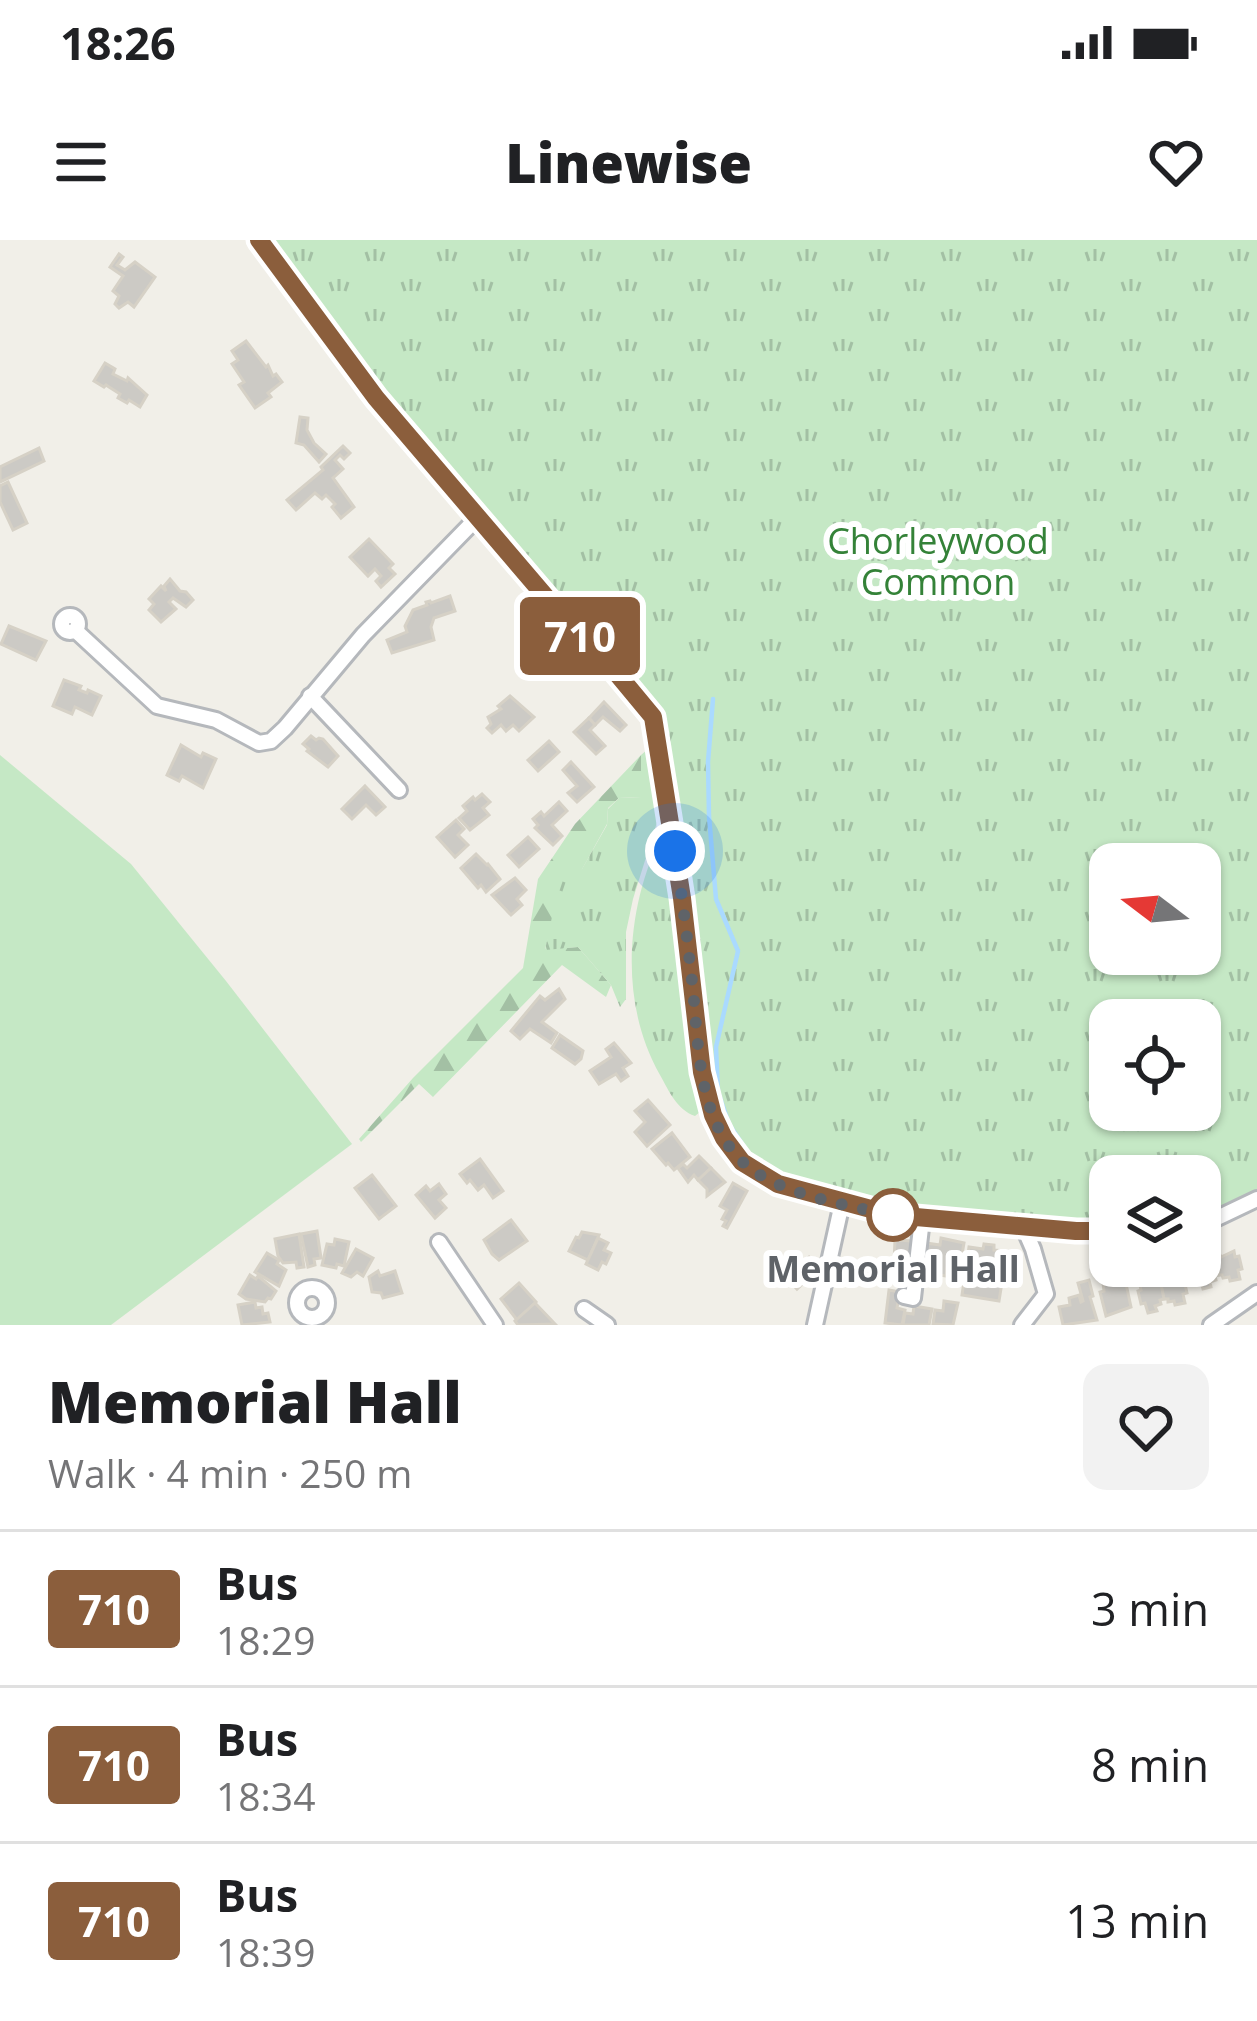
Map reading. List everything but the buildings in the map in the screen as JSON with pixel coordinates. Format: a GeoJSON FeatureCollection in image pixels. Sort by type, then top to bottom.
{"type":"FeatureCollection","features":[{"type":"Feature","properties":{"kind":"street"},"geometry":{"type":"LineString","coordinates":[[259,240],[376,398],[653,717],[682,898],[702,1072],[713,1115],[742,1162],[778,1184],[922,1219],[1089,1231]]}},
{"type":"Feature","properties":{"kind":"street"},"geometry":{"type":"LineString","coordinates":[[75,630],[157,706],[216,720],[259,743],[271,741],[363,635],[478,518]]}},
{"type":"Feature","properties":{"kind":"street"},"geometry":{"type":"LineString","coordinates":[[310,696],[399,790]]}},
{"type":"Feature","properties":{"kind":"street"},"geometry":{"type":"LineString","coordinates":[[1221,1216],[1257,1199]]}},
{"type":"Feature","properties":{"kind":"street"},"geometry":{"type":"LineString","coordinates":[[814,1325],[842,1203]]}},
{"type":"Feature","properties":{"kind":"street"},"geometry":{"type":"LineString","coordinates":[[915,1292],[922,1219]]}},
{"type":"Feature","properties":{"kind":"street"},"geometry":{"type":"LineString","coordinates":[[1022,1325],[1046,1294],[1023,1226]]}},
{"type":"Feature","properties":{"kind":"street"},"geometry":{"type":"LineString","coordinates":[[439,1242],[494,1325]]}},
{"type":"Feature","properties":{"kind":"street"},"geometry":{"type":"LineString","coordinates":[[1211,1325],[1257,1293]]}},
{"type":"Feature","properties":{"kind":"street"},"geometry":{"type":"LineString","coordinates":[[584,1309],[607,1325]]}},
{"type":"Feature","properties":{"kind":"green space","name":"Chorleywood Common"},"geometry":{"type":"Polygon","coordinates":[[[272,240],[1257,240],[1257,1193],[1221,1209],[1221,1155],[1089,1155],[1089,1227],[913,1213],[796,1183],[740,1152],[713,1093],[672,770],[656,706],[570,612],[354,355],[272,240]]]}},
{"type":"Feature","properties":{"kind":"green space"},"geometry":{"type":"Polygon","coordinates":[[[654,744],[658,819],[626,932],[626,999],[620,1007],[611,985],[578,947],[545,950],[560,879],[582,869],[607,825],[608,809],[619,798],[641,797],[641,755],[654,744]]]}},
{"type":"Feature","properties":{"kind":"green space"},"geometry":{"type":"Polygon","coordinates":[[[0,755],[131,864],[352,1144],[111,1325],[0,1325],[0,755]]]}},
{"type":"Feature","properties":{"kind":"green space"},"geometry":{"type":"Polygon","coordinates":[[[641,755],[641,797],[619,798],[608,808],[607,824],[553,922],[545,949],[578,947],[611,985],[606,997],[562,965],[433,1097],[419,1084],[361,1142],[413,1078],[523,968],[538,879],[575,824],[641,755]]]}},
{"type":"Feature","properties":{"kind":"green space"},"geometry":{"type":"Polygon","coordinates":[[[663,832],[700,1112],[695,1116],[678,1105],[660,1075],[638,1016],[633,985],[632,954],[641,891],[663,832]]]}},
{"type":"Feature","properties":{"kind":"waterway"},"geometry":{"type":"LineString","coordinates":[[713,699],[708,762],[716,899],[738,951],[716,1047],[718,1092],[729,1124],[754,1162]]}},
{"type":"Feature","properties":{"kind":"bus line","name":"710"},"geometry":{"type":"LineString","coordinates":[[259,240],[376,398],[653,717],[706,1093],[724,1138],[742,1162],[778,1184],[893,1215],[1089,1231]]}},
{"type":"Feature","properties":{"kind":"place","name":"Memorial Hall"},"geometry":{"type":"Point","coordinates":[893,1215]}},
{"type":"Feature","properties":{"kind":"route"},"geometry":{"type":"LineString","coordinates":[[675,851],[702,1072],[724,1138],[742,1162],[778,1184],[893,1215]]}}]}
